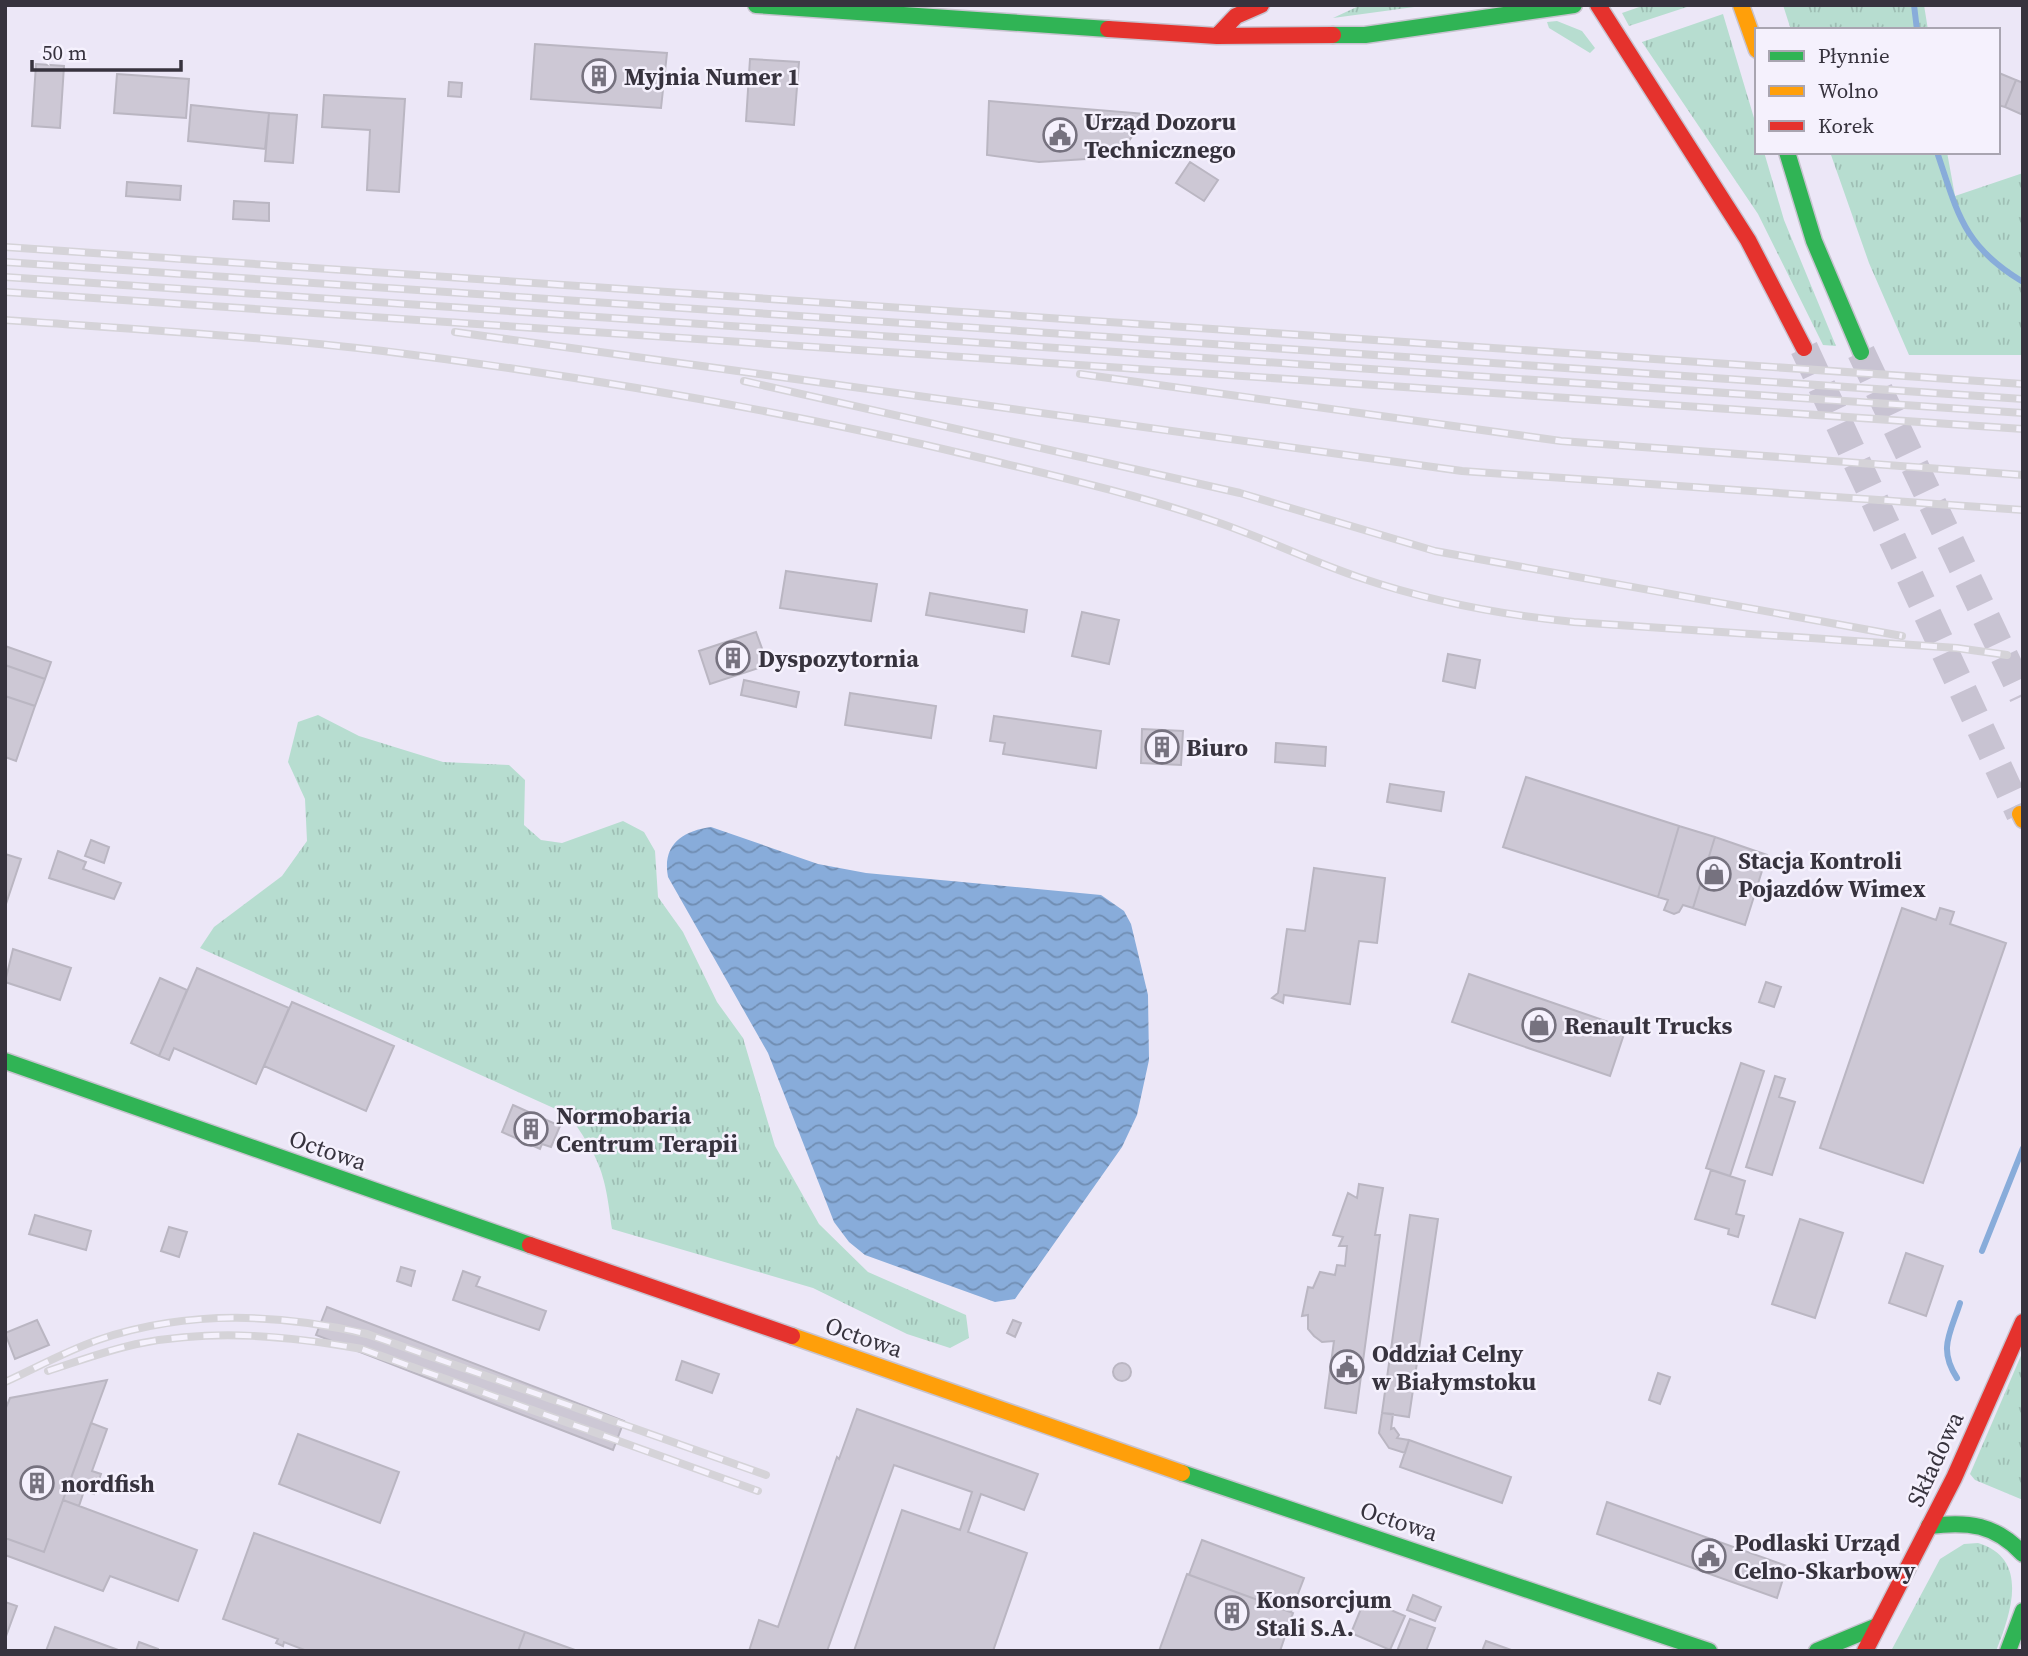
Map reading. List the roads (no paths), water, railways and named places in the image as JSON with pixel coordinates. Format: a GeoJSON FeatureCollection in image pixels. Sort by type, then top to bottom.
{"type":"FeatureCollection","features":[{"type":"Feature","properties":{"kind":"main road"},"geometry":{"type":"LineString","coordinates":[[756,5],[1217,36],[1365,35],[1574,5]]}},
{"type":"Feature","properties":{"kind":"main road"},"geometry":{"type":"LineString","coordinates":[[1217,36],[1226,22],[1237,14],[1261,5]]}},
{"type":"Feature","properties":{"kind":"main road"},"geometry":{"type":"LineString","coordinates":[[1598,5],[1748,240],[1804,348]]}},
{"type":"Feature","properties":{"kind":"main road"},"geometry":{"type":"LineString","coordinates":[[1741,5],[1755,44]]}},
{"type":"Feature","properties":{"kind":"main road"},"geometry":{"type":"LineString","coordinates":[[1788,154],[1814,241],[1861,352]]}},
{"type":"Feature","properties":{"kind":"main road","name":"Octowa"},"geometry":{"type":"LineString","coordinates":[[5,1061],[1211,1483],[1709,1651]]}},
{"type":"Feature","properties":{"kind":"main road","name":"Składowa"},"geometry":{"type":"LineString","coordinates":[[1865,1651],[1875,1626],[1929,1526],[2023,1322]]}},
{"type":"Feature","properties":{"kind":"main road"},"geometry":{"type":"LineString","coordinates":[[1929,1526],[1958,1522],[1991,1526],[2023,1554]]}},
{"type":"Feature","properties":{"kind":"main road"},"geometry":{"type":"LineString","coordinates":[[2008,1651],[2023,1611]]}},
{"type":"Feature","properties":{"kind":"main road"},"geometry":{"type":"LineString","coordinates":[[1817,1651],[1875,1626]]}},
{"type":"Feature","properties":{"kind":"water"},"geometry":{"type":"Polygon","coordinates":[[[711,827],[818,864],[866,873],[1101,895],[1124,911],[1131,924],[1148,995],[1149,1060],[1137,1115],[1122,1147],[1015,1299],[995,1302],[865,1255],[849,1242],[834,1222],[768,1053],[668,877],[668,856],[676,841],[691,832],[711,827]]]}},
{"type":"Feature","properties":{"kind":"waterway"},"geometry":{"type":"LineString","coordinates":[[1914,5],[1917,28]]}},
{"type":"Feature","properties":{"kind":"waterway"},"geometry":{"type":"LineString","coordinates":[[1938,154],[1965,227],[1987,255],[2023,282]]}},
{"type":"Feature","properties":{"kind":"waterway"},"geometry":{"type":"LineString","coordinates":[[1982,1251],[2023,1148]]}},
{"type":"Feature","properties":{"kind":"waterway"},"geometry":{"type":"LineString","coordinates":[[1957,1378],[1951,1368],[1947,1350],[1960,1303]]}},
{"type":"Feature","properties":{"kind":"tunnel"},"geometry":{"type":"LineString","coordinates":[[1804,348],[2020,814]]}},
{"type":"Feature","properties":{"kind":"tunnel"},"geometry":{"type":"LineString","coordinates":[[1861,352],[2023,696]]}},
{"type":"Feature","properties":{"kind":"railway"},"geometry":{"type":"LineString","coordinates":[[5,247],[2023,384]]}},
{"type":"Feature","properties":{"kind":"railway"},"geometry":{"type":"LineString","coordinates":[[5,262],[2023,399]]}},
{"type":"Feature","properties":{"kind":"railway"},"geometry":{"type":"LineString","coordinates":[[5,277],[2023,413]]}},
{"type":"Feature","properties":{"kind":"railway"},"geometry":{"type":"LineString","coordinates":[[5,292],[2023,429]]}},
{"type":"Feature","properties":{"kind":"railway"},"geometry":{"type":"LineString","coordinates":[[5,320],[241,337],[383,351],[533,371],[756,409],[903,440],[1124,494],[1230,527],[1387,586],[1493,611],[1574,622],[1957,648],[2007,655]]}},
{"type":"Feature","properties":{"kind":"railway"},"geometry":{"type":"LineString","coordinates":[[455,332],[1462,471],[2023,510]]}},
{"type":"Feature","properties":{"kind":"railway"},"geometry":{"type":"LineString","coordinates":[[1080,374],[1561,441],[2023,475]]}},
{"type":"Feature","properties":{"kind":"railway"},"geometry":{"type":"LineString","coordinates":[[744,381],[1240,493],[1435,551],[1902,636]]}},
{"type":"Feature","properties":{"kind":"railway"},"geometry":{"type":"LineString","coordinates":[[5,1382],[86,1344],[165,1323],[232,1318],[300,1322],[367,1334],[766,1475]]}},
{"type":"Feature","properties":{"kind":"railway"},"geometry":{"type":"LineString","coordinates":[[48,1371],[130,1346],[197,1336],[280,1338],[362,1349],[758,1491]]}},
{"type":"Feature","properties":{"kind":"place","name":"Myjnia Numer 1"},"geometry":{"type":"Point","coordinates":[599,76]}},
{"type":"Feature","properties":{"kind":"place","name":"Urząd Dozoru Technicznego"},"geometry":{"type":"Point","coordinates":[1060,135]}},
{"type":"Feature","properties":{"kind":"place","name":"Dyspozytornia"},"geometry":{"type":"Point","coordinates":[733,658]}},
{"type":"Feature","properties":{"kind":"place","name":"Biuro"},"geometry":{"type":"Point","coordinates":[1162,747]}},
{"type":"Feature","properties":{"kind":"place","name":"Stacja Kontroli Pojazdów Wimex"},"geometry":{"type":"Point","coordinates":[1714,874]}},
{"type":"Feature","properties":{"kind":"place","name":"Renault Trucks"},"geometry":{"type":"Point","coordinates":[1539,1025]}},
{"type":"Feature","properties":{"kind":"place","name":"Normobaria Centrum Terapii"},"geometry":{"type":"Point","coordinates":[531,1129]}},
{"type":"Feature","properties":{"kind":"place","name":"Oddział Celny w Białymstoku"},"geometry":{"type":"Point","coordinates":[1347,1367]}},
{"type":"Feature","properties":{"kind":"place","name":"nordfish"},"geometry":{"type":"Point","coordinates":[37,1483]}},
{"type":"Feature","properties":{"kind":"place","name":"Podlaski Urząd Celno-Skarbowy"},"geometry":{"type":"Point","coordinates":[1709,1556]}},
{"type":"Feature","properties":{"kind":"place","name":"Konsorcjum Stali S.A."},"geometry":{"type":"Point","coordinates":[1232,1613]}}]}
